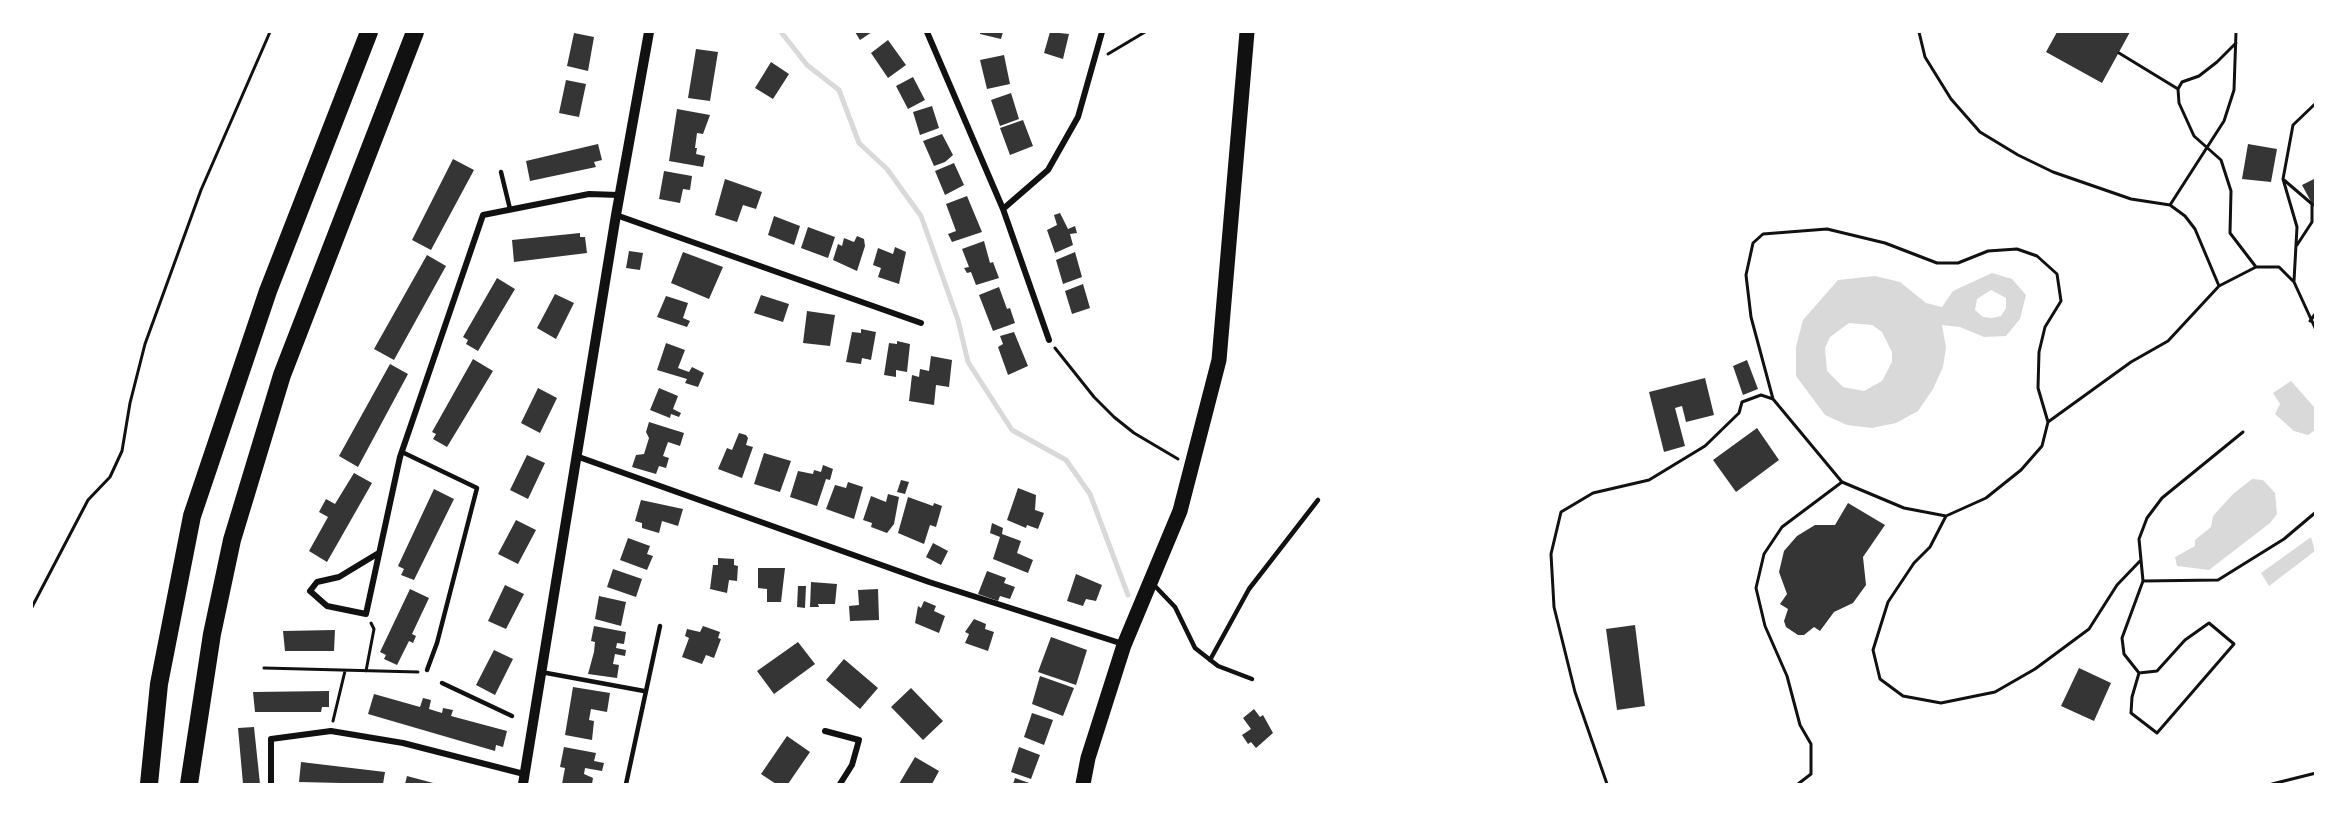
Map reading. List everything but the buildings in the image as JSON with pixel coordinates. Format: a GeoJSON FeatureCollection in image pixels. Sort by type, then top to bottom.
{"type":"FeatureCollection","features":[{"type":"Feature","properties":{"kind":"highway"},"geometry":{"type":"LineString","coordinates":[[149,784],[159,684],[192,516],[264,302],[369,32]]}},
{"type":"Feature","properties":{"kind":"highway"},"geometry":{"type":"LineString","coordinates":[[189,784],[212,634],[232,540],[282,375],[415,32]]}},
{"type":"Feature","properties":{"kind":"main road"},"geometry":{"type":"LineString","coordinates":[[1083,784],[1088,758],[1124,645],[1149,580],[1180,511],[1219,360],[1247,32]]}},
{"type":"Feature","properties":{"kind":"street"},"geometry":{"type":"LineString","coordinates":[[271,784],[271,740],[331,731],[403,743],[524,779],[615,215],[649,32]]}},
{"type":"Feature","properties":{"kind":"street"},"geometry":{"type":"LineString","coordinates":[[927,32],[1003,208],[1049,340]]}},
{"type":"Feature","properties":{"kind":"street"},"geometry":{"type":"LineString","coordinates":[[1003,208],[1048,170],[1078,117],[1102,32]]}},
{"type":"Feature","properties":{"kind":"street"},"geometry":{"type":"LineString","coordinates":[[377,554],[339,577],[317,582],[310,591],[327,606],[366,614],[377,554],[402,452],[483,215],[589,194],[620,195]]}},
{"type":"Feature","properties":{"kind":"street"},"geometry":{"type":"LineString","coordinates":[[615,215],[921,323]]}},
{"type":"Feature","properties":{"kind":"street"},"geometry":{"type":"LineString","coordinates":[[576,456],[929,582],[1124,645]]}},
{"type":"Feature","properties":{"kind":"street"},"geometry":{"type":"LineString","coordinates":[[825,731],[859,740],[852,765],[840,784]]}},
{"type":"Feature","properties":{"kind":"lane"},"geometry":{"type":"LineString","coordinates":[[501,171],[510,209]]}},
{"type":"Feature","properties":{"kind":"lane"},"geometry":{"type":"LineString","coordinates":[[402,452],[477,488],[437,643],[427,670]]}},
{"type":"Feature","properties":{"kind":"lane"},"geometry":{"type":"LineString","coordinates":[[1210,660],[1250,589],[1318,500]]}},
{"type":"Feature","properties":{"kind":"lane"},"geometry":{"type":"LineString","coordinates":[[1149,580],[1175,607],[1195,648],[1218,666],[1252,678]]}},
{"type":"Feature","properties":{"kind":"lane"},"geometry":{"type":"LineString","coordinates":[[626,784],[644,691],[660,626]]}},
{"type":"Feature","properties":{"kind":"lane"},"geometry":{"type":"LineString","coordinates":[[541,672],[644,691]]}},
{"type":"Feature","properties":{"kind":"lane"},"geometry":{"type":"LineString","coordinates":[[442,683],[512,716]]}},
{"type":"Feature","properties":{"kind":"path"},"geometry":{"type":"LineString","coordinates":[[32,607],[88,500],[110,477],[122,451],[130,403],[145,344],[201,190],[270,32]]}},
{"type":"Feature","properties":{"kind":"path"},"geometry":{"type":"LineString","coordinates":[[1092,65],[1144,32]]}},
{"type":"Feature","properties":{"kind":"path"},"geometry":{"type":"LineString","coordinates":[[1918,32],[1930,66],[1951,99],[1980,132],[2018,155],[2053,172],[2131,199],[2170,205],[2185,216],[2195,229],[2219,286]]}},
{"type":"Feature","properties":{"kind":"path"},"geometry":{"type":"LineString","coordinates":[[2170,205],[2224,121],[2234,90],[2236,32]]}},
{"type":"Feature","properties":{"kind":"path"},"geometry":{"type":"LineString","coordinates":[[2236,43],[2199,76],[2182,82],[2178,89],[2179,103],[2194,135],[2222,160],[2230,191],[2230,233],[2256,267]]}},
{"type":"Feature","properties":{"kind":"path"},"geometry":{"type":"LineString","coordinates":[[2119,52],[2178,89]]}},
{"type":"Feature","properties":{"kind":"path"},"geometry":{"type":"LineString","coordinates":[[2294,282],[2297,227],[2283,179],[2294,125],[2316,103]]}},
{"type":"Feature","properties":{"kind":"path"},"geometry":{"type":"LineString","coordinates":[[2283,179],[2312,204],[2312,222],[2296,247]]}},
{"type":"Feature","properties":{"kind":"path"},"geometry":{"type":"LineString","coordinates":[[1827,229],[1885,243],[1937,263],[1958,263],[1988,252],[2017,249],[2037,256],[2057,274],[2061,301],[2045,327],[2039,352],[2038,388],[2048,422],[2042,446],[2021,470],[1986,498],[1946,516],[1904,508],[1842,482],[1773,399],[1751,317],[1746,275],[1753,243],[1764,234],[1778,231],[1827,229]]}},
{"type":"Feature","properties":{"kind":"path"},"geometry":{"type":"LineString","coordinates":[[2048,422],[2131,362],[2168,341],[2219,286],[2256,267],[2279,267],[2294,282],[2316,330]]}},
{"type":"Feature","properties":{"kind":"path"},"geometry":{"type":"LineString","coordinates":[[2310,321],[2316,313]]}},
{"type":"Feature","properties":{"kind":"path"},"geometry":{"type":"LineString","coordinates":[[1049,340],[1076,377],[1114,417],[1162,452],[1193,466]]}},
{"type":"Feature","properties":{"kind":"path"},"geometry":{"type":"LineString","coordinates":[[1607,784],[1575,692],[1554,607],[1551,554],[1561,512],[1593,493],[1649,480],[1705,446],[1739,413],[1742,402],[1761,396],[1773,399]]}},
{"type":"Feature","properties":{"kind":"path"},"geometry":{"type":"LineString","coordinates":[[2139,674],[2124,654],[2122,638],[2143,581],[2139,539],[2147,518],[2162,498],[2243,432]]}},
{"type":"Feature","properties":{"kind":"path"},"geometry":{"type":"LineString","coordinates":[[1798,784],[1811,774],[1811,744],[1800,725],[1787,676],[1765,626],[1756,588],[1764,554],[1782,527],[1842,482]]}},
{"type":"Feature","properties":{"kind":"path"},"geometry":{"type":"LineString","coordinates":[[2143,581],[2218,580],[2284,539],[2316,512]]}},
{"type":"Feature","properties":{"kind":"path"},"geometry":{"type":"LineString","coordinates":[[1946,516],[1930,547],[1914,563],[1888,602],[1873,650],[1880,679],[1903,696],[1941,703],[1995,692],[2035,669],[2089,629],[2117,585],[2140,561]]}},
{"type":"Feature","properties":{"kind":"path"},"geometry":{"type":"LineString","coordinates":[[366,614],[374,629],[366,671]]}},
{"type":"Feature","properties":{"kind":"path"},"geometry":{"type":"LineString","coordinates":[[2209,623],[2234,644],[2157,733],[2131,713],[2132,697],[2139,674],[2157,671],[2185,639],[2209,623]]}},
{"type":"Feature","properties":{"kind":"path"},"geometry":{"type":"LineString","coordinates":[[264,668],[410,674],[427,670]]}},
{"type":"Feature","properties":{"kind":"path"},"geometry":{"type":"LineString","coordinates":[[331,731],[345,671]]}},
{"type":"Feature","properties":{"kind":"path"},"geometry":{"type":"LineString","coordinates":[[2272,784],[2316,773]]}},
{"type":"Feature","properties":{"kind":"shaded area"},"geometry":{"type":"Polygon","coordinates":[[[1992,273],[2012,279],[2026,295],[2020,319],[2006,336],[1984,337],[1960,327],[1942,325],[1946,347],[1943,367],[1933,389],[1918,411],[1896,423],[1872,428],[1847,425],[1825,415],[1796,376],[1796,347],[1803,320],[1838,280],[1875,276],[1900,282],[1926,303],[1942,307],[1953,291],[1992,273]],[[1991,290],[1977,299],[1975,310],[1983,317],[2001,316],[2006,308],[2006,298],[1991,290]],[[1849,323],[1830,337],[1825,348],[1827,371],[1843,387],[1864,391],[1882,381],[1892,362],[1892,352],[1882,332],[1872,325],[1849,323]]]}},
{"type":"Feature","properties":{"kind":"shaded area"},"geometry":{"type":"Polygon","coordinates":[[[2291,381],[2315,408],[2315,430],[2308,435],[2294,431],[2275,414],[2280,404],[2273,393],[2291,381]]]}},
{"type":"Feature","properties":{"kind":"shaded area"},"geometry":{"type":"Polygon","coordinates":[[[2252,479],[2263,480],[2275,493],[2277,514],[2270,523],[2209,570],[2177,566],[2175,557],[2195,546],[2195,540],[2211,527],[2213,516],[2233,494],[2252,479]]]}},
{"type":"Feature","properties":{"kind":"shaded area"},"geometry":{"type":"Polygon","coordinates":[[[2311,537],[2315,551],[2269,586],[2261,573],[2311,537]]]}},
{"type":"Feature","properties":{"kind":"waterway"},"geometry":{"type":"LineString","coordinates":[[781,32],[807,65],[839,90],[859,143],[887,169],[921,216],[958,320],[968,362],[1012,430],[1066,460],[1090,494],[1128,595]]}}]}
